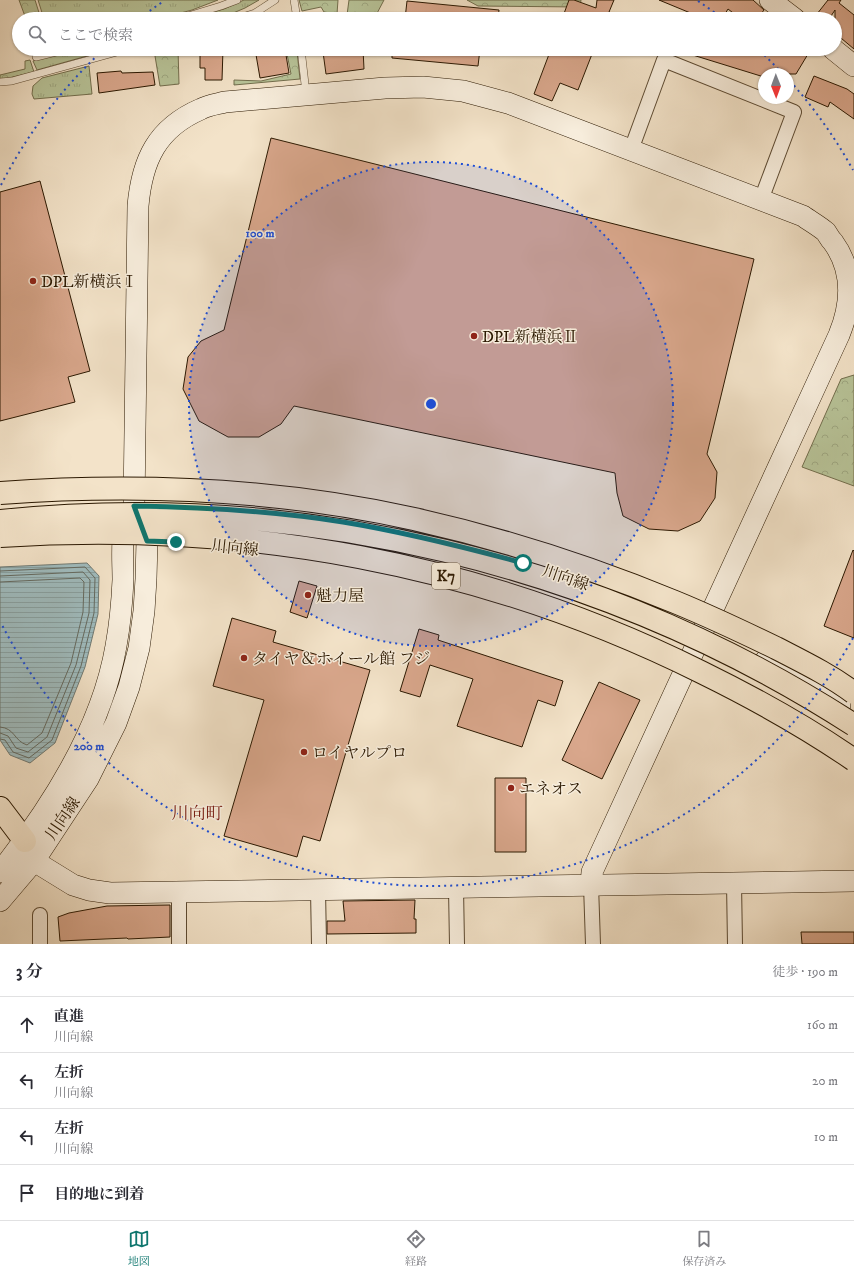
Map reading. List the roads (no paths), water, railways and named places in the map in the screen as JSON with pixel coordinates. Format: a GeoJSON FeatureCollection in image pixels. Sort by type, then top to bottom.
{"type":"FeatureCollection","features":[{"type":"Feature","properties":{"kind":"highway"},"geometry":{"type":"LineString","coordinates":[[0,493],[100,488],[228,492],[291,498],[352,507],[473,533],[591,570],[646,590],[721,621],[800,660],[854,693]]}},
{"type":"Feature","properties":{"kind":"highway"},"geometry":{"type":"LineString","coordinates":[[0,512],[39,508],[134,506]]}},
{"type":"Feature","properties":{"kind":"highway","name":"K7"},"geometry":{"type":"LineString","coordinates":[[0,521],[40,516],[96,514],[221,516],[281,521],[340,530],[455,552],[585,592],[640,613],[746,661],[797,689],[854,725]]}},
{"type":"Feature","properties":{"kind":"highway","name":"K7"},"geometry":{"type":"LineString","coordinates":[[0,536],[40,533],[164,533],[224,538],[283,544],[338,553],[392,563],[446,576],[505,593],[563,613],[620,635],[676,660],[783,715],[854,760]]}},
{"type":"Feature","properties":{"kind":"highway"},"geometry":{"type":"LineString","coordinates":[[0,544],[46,541],[123,540]]}},
{"type":"Feature","properties":{"kind":"highway"},"geometry":{"type":"LineString","coordinates":[[0,808],[25,841]]}},
{"type":"Feature","properties":{"kind":"street"},"geometry":{"type":"LineString","coordinates":[[770,0],[786,12]]}},
{"type":"Feature","properties":{"kind":"street"},"geometry":{"type":"LineString","coordinates":[[842,56],[854,66]]}},
{"type":"Feature","properties":{"kind":"street"},"geometry":{"type":"LineString","coordinates":[[631,150],[664,60],[794,112],[761,200]]}},
{"type":"Feature","properties":{"kind":"street"},"geometry":{"type":"LineString","coordinates":[[134,506],[139,186],[146,162],[158,141],[177,122],[202,108],[225,102],[385,88],[423,87],[463,91],[508,103],[803,216],[826,232],[850,266],[848,281],[848,304],[845,320],[846,338],[703,632],[592,872],[593,944]]}},
{"type":"Feature","properties":{"kind":"street","name":"川向線"},"geometry":{"type":"LineString","coordinates":[[0,872],[25,841],[58,791],[71,769],[94,719],[107,683],[116,648],[122,610],[123,540],[134,506]]}},
{"type":"Feature","properties":{"kind":"street","name":"川向線"},"geometry":{"type":"LineString","coordinates":[[0,901],[34,861],[96,766],[116,723],[130,687],[139,648],[144,612],[147,541],[134,506]]}},
{"type":"Feature","properties":{"kind":"street","name":"川向線"},"geometry":{"type":"LineString","coordinates":[[134,506],[224,508],[342,522],[399,532],[448,543],[523,563],[588,584],[642,605],[703,632],[750,654],[801,681],[854,714]]}},
{"type":"Feature","properties":{"kind":"street","name":"川向線"},"geometry":{"type":"LineString","coordinates":[[123,540],[221,545],[334,560],[442,584],[501,601],[559,620],[616,642],[684,673],[778,721],[854,770]]}},
{"type":"Feature","properties":{"kind":"street"},"geometry":{"type":"LineString","coordinates":[[25,841],[34,861],[73,885],[88,890],[110,893],[854,881]]}},
{"type":"Feature","properties":{"kind":"street"},"geometry":{"type":"LineString","coordinates":[[734,883],[735,944]]}},
{"type":"Feature","properties":{"kind":"street"},"geometry":{"type":"LineString","coordinates":[[456,888],[457,944]]}},
{"type":"Feature","properties":{"kind":"street"},"geometry":{"type":"LineString","coordinates":[[318,890],[319,944]]}},
{"type":"Feature","properties":{"kind":"street"},"geometry":{"type":"LineString","coordinates":[[179,893],[179,944]]}},
{"type":"Feature","properties":{"kind":"street"},"geometry":{"type":"LineString","coordinates":[[40,915],[40,944]]}},
{"type":"Feature","properties":{"kind":"lane"},"geometry":{"type":"LineString","coordinates":[[201,12],[237,0]]}},
{"type":"Feature","properties":{"kind":"lane"},"geometry":{"type":"LineString","coordinates":[[257,12],[275,0]]}},
{"type":"Feature","properties":{"kind":"lane"},"geometry":{"type":"LineString","coordinates":[[294,0],[296,12]]}},
{"type":"Feature","properties":{"kind":"lane"},"geometry":{"type":"LineString","coordinates":[[36,57],[40,56]]}},
{"type":"Feature","properties":{"kind":"lane"},"geometry":{"type":"LineString","coordinates":[[0,82],[12,81],[103,56]]}},
{"type":"Feature","properties":{"kind":"lane"},"geometry":{"type":"LineString","coordinates":[[302,56],[306,95]]}},
{"type":"Feature","properties":{"kind":"water"},"geometry":{"type":"Polygon","coordinates":[[[87,563],[99,576],[98,614],[85,667],[55,743],[30,763],[10,755],[0,740],[0,567],[87,563]]]}},
{"type":"Feature","properties":{"kind":"place","name":"DPL新横浜Ⅰ"},"geometry":{"type":"Point","coordinates":[33,281]}},
{"type":"Feature","properties":{"kind":"place","name":"DPL新横浜Ⅱ"},"geometry":{"type":"Point","coordinates":[474,336]}},
{"type":"Feature","properties":{"kind":"place","name":"魁力屋"},"geometry":{"type":"Point","coordinates":[308,595]}},
{"type":"Feature","properties":{"kind":"place","name":"タイヤ＆ホイール館 フジ"},"geometry":{"type":"Point","coordinates":[244,658]}},
{"type":"Feature","properties":{"kind":"place","name":"ロイヤルプロ"},"geometry":{"type":"Point","coordinates":[304,752]}},
{"type":"Feature","properties":{"kind":"place","name":"エネオス"},"geometry":{"type":"Point","coordinates":[511,788]}},
{"type":"Feature","properties":{"kind":"district","name":"川向町"},"geometry":{"type":"Point","coordinates":[197,813]}}]}
